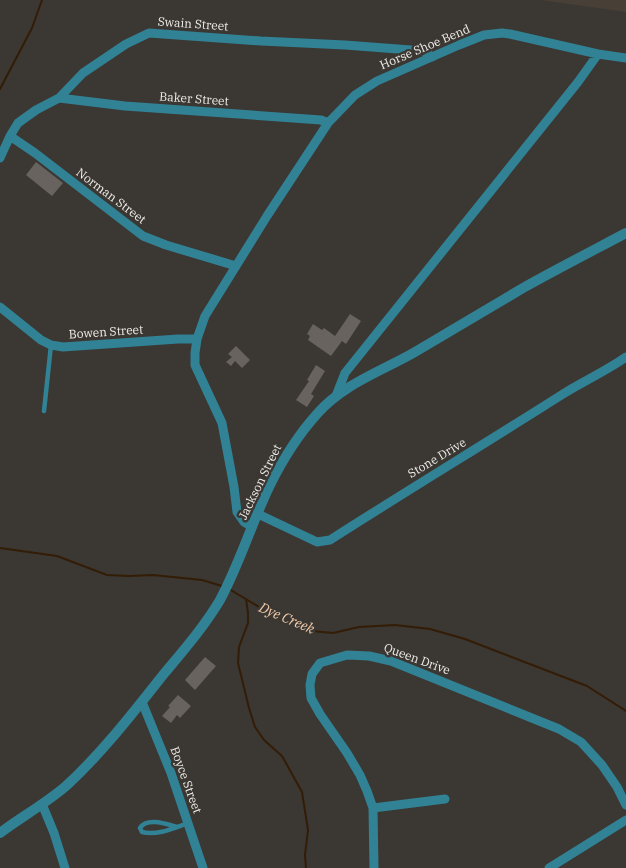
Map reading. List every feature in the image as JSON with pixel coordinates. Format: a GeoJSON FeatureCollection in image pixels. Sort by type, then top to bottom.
{"type":"FeatureCollection","features":[{"type":"Feature","properties":{"kind":"street","name":"Swain Street"},"geometry":{"type":"LineString","coordinates":[[0,158],[18,123],[36,110],[59,98],[83,73],[126,44],[150,33],[424,51],[432,57]]}},
{"type":"Feature","properties":{"kind":"street","name":"Horse Shoe Bend"},"geometry":{"type":"LineString","coordinates":[[252,527],[244,522],[237,512],[222,423],[195,365],[194,353],[206,316],[266,216],[328,123],[355,95],[377,81],[484,35],[510,34],[598,54],[626,58]]}},
{"type":"Feature","properties":{"kind":"street"},"geometry":{"type":"LineString","coordinates":[[336,396],[345,373],[572,90],[598,54]]}},
{"type":"Feature","properties":{"kind":"street","name":"Baker Street"},"geometry":{"type":"LineString","coordinates":[[59,98],[125,106],[321,120],[328,123]]}},
{"type":"Feature","properties":{"kind":"street","name":"Norman Street"},"geometry":{"type":"LineString","coordinates":[[10,136],[143,236],[166,245],[236,266]]}},
{"type":"Feature","properties":{"kind":"street","name":"Jackson Street"},"geometry":{"type":"LineString","coordinates":[[0,833],[42,804],[86,767],[142,702],[191,640],[219,602],[230,581],[270,486],[286,456],[318,412],[336,396],[353,385],[413,353],[524,287],[626,233]]}},
{"type":"Feature","properties":{"kind":"street","name":"Bowen Street"},"geometry":{"type":"LineString","coordinates":[[0,307],[41,340],[51,345],[63,347],[178,339],[197,340]]}},
{"type":"Feature","properties":{"kind":"street","name":"Stone Drive"},"geometry":{"type":"LineString","coordinates":[[258,514],[317,542],[330,540],[400,495],[492,440],[581,382],[626,357]]}},
{"type":"Feature","properties":{"kind":"street","name":"Queen Drive"},"geometry":{"type":"LineString","coordinates":[[374,868],[373,808],[360,775],[347,752],[320,714],[312,698],[310,685],[312,674],[320,663],[347,654],[391,660],[559,729],[581,742],[602,765],[617,787],[626,805]]}},
{"type":"Feature","properties":{"kind":"street","name":"Boyce Street"},"geometry":{"type":"LineString","coordinates":[[142,702],[171,773],[203,868]]}},
{"type":"Feature","properties":{"kind":"street"},"geometry":{"type":"LineString","coordinates":[[373,808],[445,799]]}},
{"type":"Feature","properties":{"kind":"street"},"geometry":{"type":"LineString","coordinates":[[42,804],[54,832],[65,868]]}},
{"type":"Feature","properties":{"kind":"street"},"geometry":{"type":"LineString","coordinates":[[549,868],[626,820]]}},
{"type":"Feature","properties":{"kind":"lane"},"geometry":{"type":"LineString","coordinates":[[44,411],[51,345]]}},
{"type":"Feature","properties":{"kind":"lane"},"geometry":{"type":"LineString","coordinates":[[177,827],[149,821],[143,823],[140,828],[142,832],[150,834],[177,827],[188,823]]}},
{"type":"Feature","properties":{"kind":"shaded area"},"geometry":{"type":"Polygon","coordinates":[[[541,0],[626,0],[626,12],[541,0]]]}},
{"type":"Feature","properties":{"kind":"building"},"geometry":{"type":"Polygon","coordinates":[[[36,162],[63,183],[52,196],[26,175],[36,162]]]}},
{"type":"Feature","properties":{"kind":"building"},"geometry":{"type":"Polygon","coordinates":[[[350,314],[361,321],[346,344],[342,341],[331,356],[308,340],[310,336],[307,334],[313,324],[322,330],[324,328],[335,336],[350,314]]]}},
{"type":"Feature","properties":{"kind":"building"},"geometry":{"type":"Polygon","coordinates":[[[236,346],[250,360],[242,368],[235,361],[231,366],[226,362],[232,357],[228,354],[236,346]]]}},
{"type":"Feature","properties":{"kind":"building"},"geometry":{"type":"Polygon","coordinates":[[[316,365],[325,371],[311,394],[314,396],[307,407],[296,400],[309,381],[307,380],[316,365]]]}},
{"type":"Feature","properties":{"kind":"building"},"geometry":{"type":"Polygon","coordinates":[[[205,657],[216,666],[195,690],[185,680],[205,657]]]}},
{"type":"Feature","properties":{"kind":"building"},"geometry":{"type":"Polygon","coordinates":[[[178,695],[191,706],[180,718],[177,715],[171,723],[162,716],[178,695]]]}},
{"type":"Feature","properties":{"kind":"waterway"},"geometry":{"type":"LineString","coordinates":[[0,89],[32,28],[42,0]]}},
{"type":"Feature","properties":{"kind":"waterway","name":"Dye Creek"},"geometry":{"type":"LineString","coordinates":[[0,548],[57,556],[107,575],[153,575],[202,580],[222,586]]}},
{"type":"Feature","properties":{"kind":"waterway","name":"Dye Creek"},"geometry":{"type":"LineString","coordinates":[[229,589],[269,613],[311,631],[333,633],[359,627],[395,625],[430,629],[465,639],[587,686],[626,711]]}},
{"type":"Feature","properties":{"kind":"waterway"},"geometry":{"type":"LineString","coordinates":[[246,599],[248,623],[239,647],[238,663],[255,727],[264,740],[282,756],[302,792],[308,830],[305,855],[306,868]]}}]}
